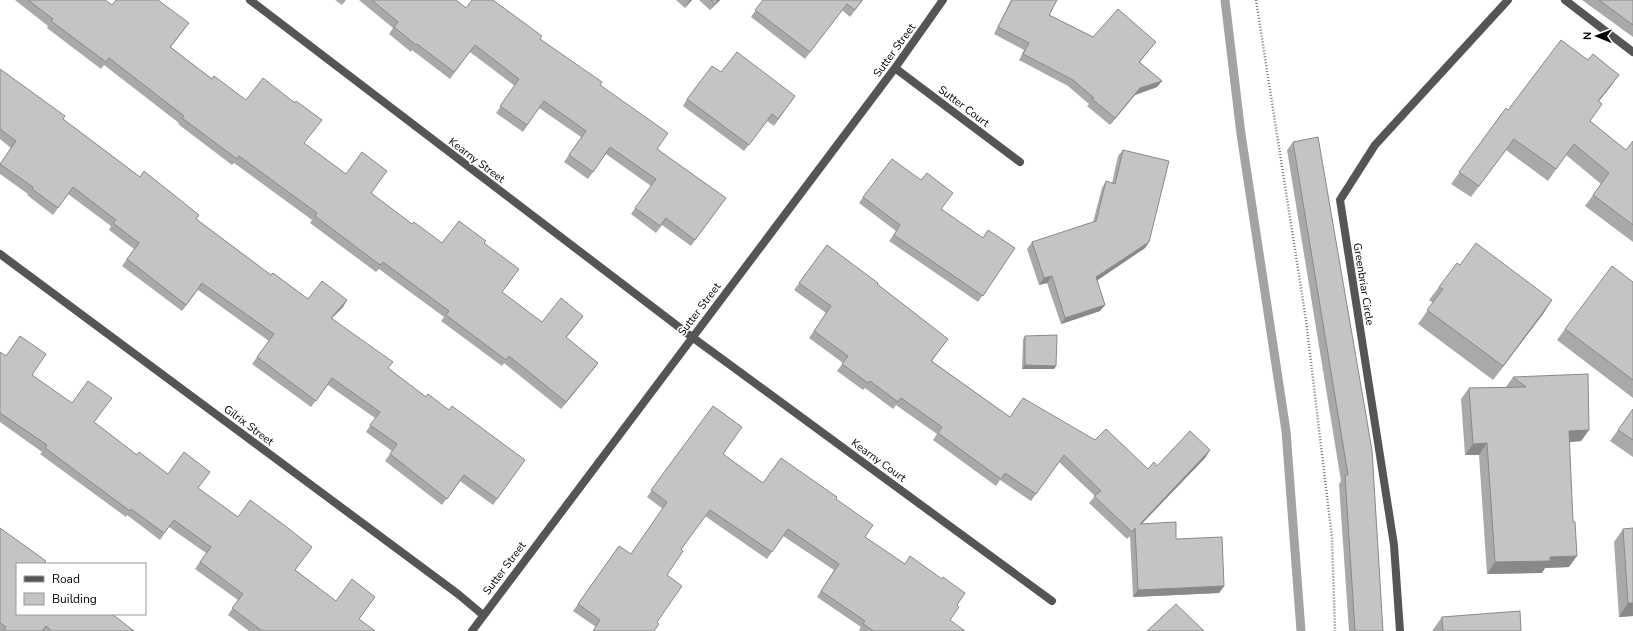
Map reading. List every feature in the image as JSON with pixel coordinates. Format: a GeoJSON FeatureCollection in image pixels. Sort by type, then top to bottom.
{"type":"FeatureCollection","features":[{"type":"Feature","properties":{"kind":"street","name":"Kearny Street"},"geometry":{"type":"LineString","coordinates":[[250,0],[692,337]]}},
{"type":"Feature","properties":{"kind":"street","name":"Sutter Street"},"geometry":{"type":"LineString","coordinates":[[472,631],[895,68],[943,0]]}},
{"type":"Feature","properties":{"kind":"street","name":"Greenbriar Circle"},"geometry":{"type":"LineString","coordinates":[[1400,631],[1394,545],[1340,200],[1375,145],[1508,0]]}},
{"type":"Feature","properties":{"kind":"street"},"geometry":{"type":"LineString","coordinates":[[1565,0],[1633,52]]}},
{"type":"Feature","properties":{"kind":"street","name":"Sutter Court"},"geometry":{"type":"LineString","coordinates":[[895,68],[1020,162]]}},
{"type":"Feature","properties":{"kind":"street","name":"Gilrix Street"},"geometry":{"type":"LineString","coordinates":[[0,254],[451,589],[483,615]]}},
{"type":"Feature","properties":{"kind":"street","name":"Kearny Court"},"geometry":{"type":"LineString","coordinates":[[692,337],[1052,601]]}},
{"type":"Feature","properties":{"kind":"path"},"geometry":{"type":"LineString","coordinates":[[1256,0],[1307,328],[1332,538],[1335,631]]}},
{"type":"Feature","properties":{"kind":"building"},"geometry":{"type":"Polygon","coordinates":[[[28,0],[105,0],[112,5],[116,0],[158,0],[189,23],[170,47],[212,79],[214,76],[246,100],[263,78],[295,103],[296,101],[322,120],[304,143],[346,174],[362,152],[387,171],[371,193],[412,224],[414,222],[442,243],[459,221],[486,241],[484,243],[519,269],[502,292],[542,322],[561,298],[583,316],[566,337],[598,363],[566,402],[509,356],[506,360],[446,315],[449,311],[383,262],[380,265],[315,216],[317,213],[239,156],[237,159],[182,118],[184,116],[109,58],[106,62],[51,21],[53,19],[28,0]]]}},
{"type":"Feature","properties":{"kind":"building"},"geometry":{"type":"Polygon","coordinates":[[[372,0],[456,0],[466,8],[472,0],[493,0],[542,36],[540,39],[602,82],[600,85],[668,133],[657,149],[726,198],[695,240],[666,218],[660,226],[635,208],[656,179],[610,147],[593,172],[569,155],[586,131],[544,101],[527,125],[500,106],[519,79],[475,45],[454,72],[394,27],[398,22],[372,0]]]}},
{"type":"Feature","properties":{"kind":"building"},"geometry":{"type":"Polygon","coordinates":[[[711,0],[718,0],[715,4],[711,0]]]}},
{"type":"Feature","properties":{"kind":"building"},"geometry":{"type":"Polygon","coordinates":[[[763,0],[862,0],[855,10],[847,4],[810,52],[755,10],[763,0]]]}},
{"type":"Feature","properties":{"kind":"building"},"geometry":{"type":"Polygon","coordinates":[[[1012,0],[1057,0],[1049,15],[1093,37],[1118,9],[1156,42],[1139,62],[1162,81],[1140,88],[1115,118],[1092,99],[1094,98],[1073,80],[1023,54],[1029,43],[998,27],[1012,0]]]}},
{"type":"Feature","properties":{"kind":"building"},"geometry":{"type":"Polygon","coordinates":[[[1599,0],[1633,0],[1633,25],[1599,0]]]}},
{"type":"Feature","properties":{"kind":"building"},"geometry":{"type":"Polygon","coordinates":[[[1561,40],[1588,60],[1593,54],[1619,75],[1598,101],[1602,104],[1590,121],[1626,150],[1633,141],[1633,225],[1593,195],[1609,173],[1574,144],[1556,169],[1514,139],[1479,186],[1459,172],[1506,108],[1508,110],[1561,40]]]}},
{"type":"Feature","properties":{"kind":"building"},"geometry":{"type":"Polygon","coordinates":[[[737,52],[795,96],[778,119],[772,114],[749,145],[687,99],[712,66],[721,72],[737,52]]]}},
{"type":"Feature","properties":{"kind":"building"},"geometry":{"type":"Polygon","coordinates":[[[0,69],[65,116],[63,119],[140,177],[144,171],[199,215],[196,219],[271,275],[273,273],[308,299],[322,281],[347,300],[331,318],[393,362],[388,368],[426,397],[428,394],[449,410],[452,406],[525,460],[497,499],[464,475],[447,499],[390,454],[397,444],[370,425],[380,412],[332,378],[316,401],[257,357],[274,334],[202,283],[186,305],[127,259],[139,243],[113,223],[116,220],[73,187],[58,208],[32,189],[33,187],[0,164],[16,141],[0,129],[0,69]]]}},
{"type":"Feature","properties":{"kind":"building"},"geometry":{"type":"Polygon","coordinates":[[[1318,137],[1372,450],[1383,631],[1355,631],[1345,475],[1348,475],[1293,142],[1318,137]]]}},
{"type":"Feature","properties":{"kind":"building"},"geometry":{"type":"Polygon","coordinates":[[[1123,150],[1169,161],[1149,242],[1096,277],[1105,305],[1065,318],[1052,276],[1044,278],[1032,242],[1096,221],[1106,181],[1115,184],[1123,150]]]}},
{"type":"Feature","properties":{"kind":"building"},"geometry":{"type":"Polygon","coordinates":[[[892,159],[921,180],[927,173],[953,193],[941,209],[983,238],[988,230],[1015,248],[983,296],[894,235],[900,225],[863,197],[892,159]]]}},
{"type":"Feature","properties":{"kind":"building"},"geometry":{"type":"Polygon","coordinates":[[[1476,243],[1552,300],[1503,366],[1427,310],[1443,289],[1439,287],[1457,263],[1460,265],[1476,243]]]}},
{"type":"Feature","properties":{"kind":"building"},"geometry":{"type":"Polygon","coordinates":[[[827,245],[878,283],[877,284],[948,339],[931,361],[1010,417],[1023,398],[1095,440],[1106,429],[1148,469],[1154,462],[1157,466],[1190,431],[1210,450],[1140,524],[1176,522],[1176,539],[1222,537],[1224,586],[1138,590],[1135,528],[1132,532],[1094,496],[1101,491],[1064,455],[1036,494],[1005,473],[1001,479],[938,433],[942,427],[901,398],[898,402],[870,381],[868,383],[842,364],[848,356],[814,331],[831,306],[799,283],[827,245]]]}},
{"type":"Feature","properties":{"kind":"building"},"geometry":{"type":"Polygon","coordinates":[[[1612,266],[1633,282],[1633,380],[1565,329],[1612,266]]]}},
{"type":"Feature","properties":{"kind":"building"},"geometry":{"type":"Polygon","coordinates":[[[1057,335],[1056,366],[1025,365],[1025,336],[1057,335]]]}},
{"type":"Feature","properties":{"kind":"building"},"geometry":{"type":"Polygon","coordinates":[[[20,336],[46,354],[32,375],[72,403],[88,381],[112,398],[94,422],[137,455],[139,452],[168,474],[184,452],[210,472],[198,488],[238,517],[250,500],[312,547],[295,570],[336,601],[352,579],[375,597],[359,619],[375,631],[262,631],[232,608],[243,594],[200,562],[211,547],[174,520],[164,533],[131,509],[130,511],[45,448],[47,445],[0,413],[0,352],[6,356],[20,336]]]}},
{"type":"Feature","properties":{"kind":"building"},"geometry":{"type":"Polygon","coordinates":[[[1588,374],[1589,430],[1569,431],[1573,522],[1575,522],[1577,556],[1550,557],[1550,561],[1495,562],[1487,443],[1473,444],[1469,388],[1526,387],[1513,377],[1588,374]]]}},
{"type":"Feature","properties":{"kind":"building"},"geometry":{"type":"Polygon","coordinates":[[[713,406],[742,427],[723,454],[763,483],[781,458],[837,497],[836,499],[873,525],[865,537],[905,564],[910,556],[942,579],[943,577],[965,593],[957,605],[959,607],[950,620],[965,631],[874,631],[863,624],[865,621],[821,591],[839,564],[788,529],[772,552],[710,510],[681,549],[683,551],[667,575],[682,586],[657,622],[659,624],[654,631],[593,631],[600,620],[578,604],[619,546],[631,554],[667,502],[651,490],[713,406]]]}},
{"type":"Feature","properties":{"kind":"building"},"geometry":{"type":"Polygon","coordinates":[[[1633,409],[1633,440],[1618,430],[1633,409]]]}},
{"type":"Feature","properties":{"kind":"building"},"geometry":{"type":"Polygon","coordinates":[[[0,528],[46,561],[44,563],[16,563],[16,615],[113,615],[134,631],[52,631],[46,626],[42,631],[7,631],[4,629],[6,627],[0,623],[0,528]]]}},
{"type":"Feature","properties":{"kind":"building"},"geometry":{"type":"Polygon","coordinates":[[[1633,528],[1633,603],[1628,603],[1623,529],[1633,528]]]}},
{"type":"Feature","properties":{"kind":"building"},"geometry":{"type":"Polygon","coordinates":[[[1176,604],[1204,631],[1147,631],[1176,604]]]}},
{"type":"Feature","properties":{"kind":"building"},"geometry":{"type":"Polygon","coordinates":[[[1520,611],[1521,631],[1443,631],[1442,617],[1520,611]]]}},
{"type":"Feature","properties":{"kind":"waterway"},"geometry":{"type":"LineString","coordinates":[[1225,0],[1241,134],[1286,431],[1301,631]]}}]}
